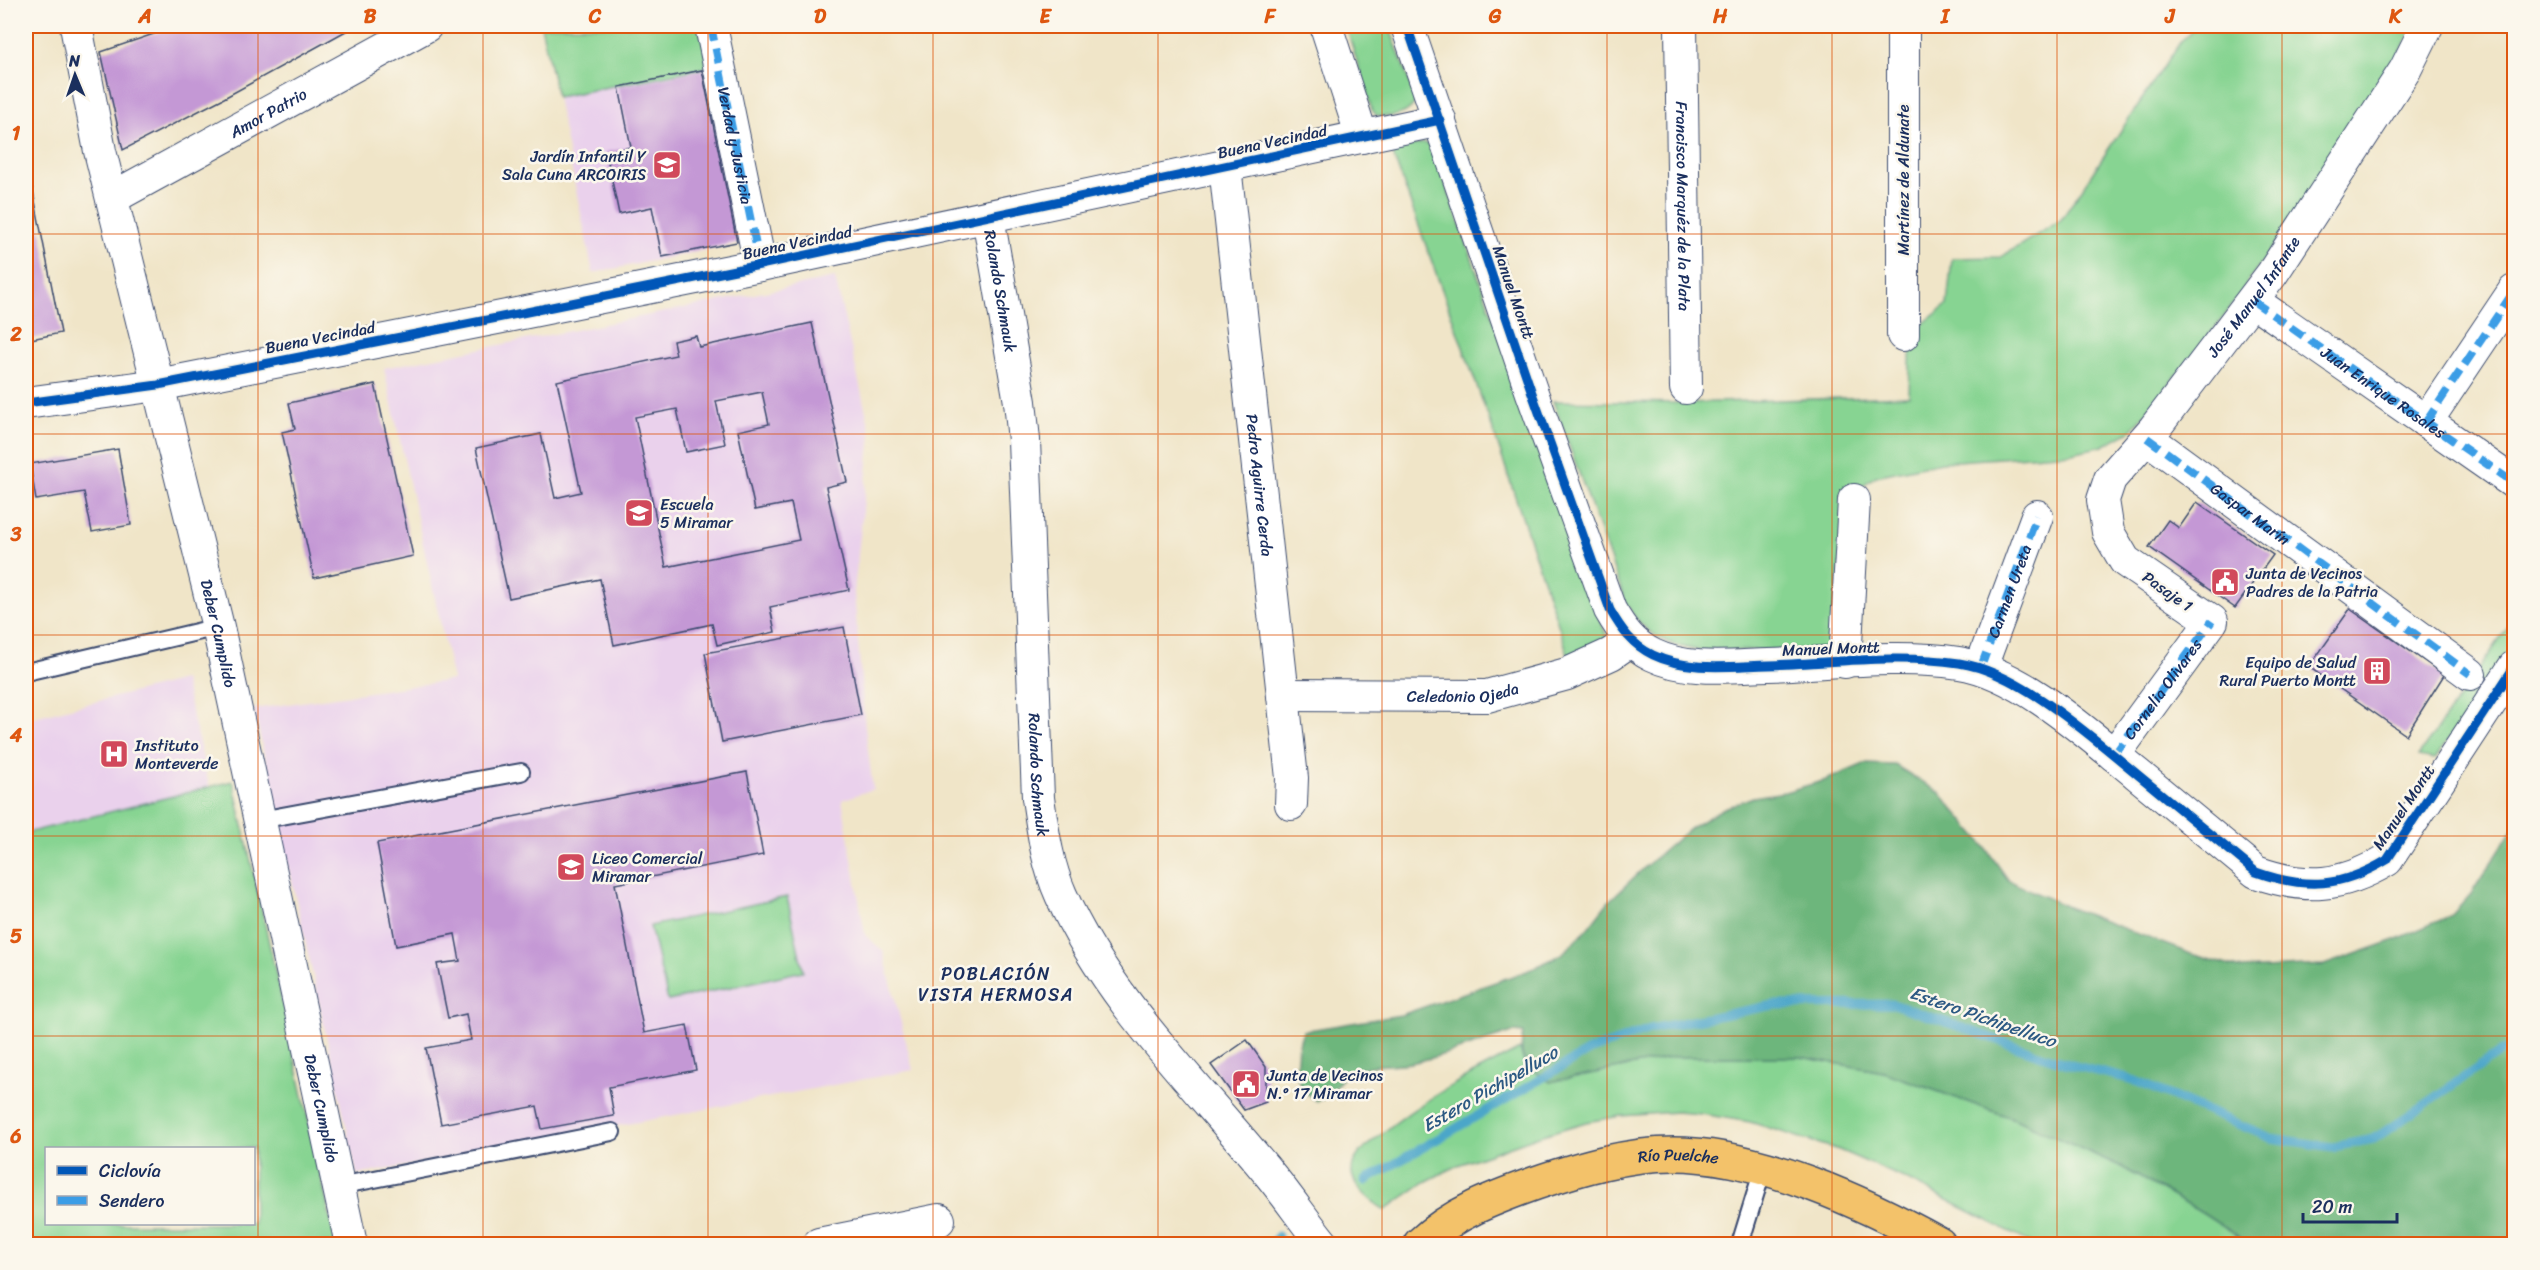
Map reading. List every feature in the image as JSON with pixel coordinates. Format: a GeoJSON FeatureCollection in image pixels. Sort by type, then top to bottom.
{"type":"FeatureCollection","features":[{"type":"Feature","properties":{"kind":"main road","name":"Río Puelche"},"geometry":{"type":"LineString","coordinates":[[1420,1245],[1445,1224],[1477,1206],[1559,1175],[1598,1164],[1645,1156],[1675,1154],[1719,1158],[1763,1169],[1853,1202],[1939,1245]]}},
{"type":"Feature","properties":{"kind":"street","name":"Deber Cumplido"},"geometry":{"type":"LineString","coordinates":[[76,26],[112,198],[218,627],[351,1245]]}},
{"type":"Feature","properties":{"kind":"street","name":"Amor Patrio"},"geometry":{"type":"LineString","coordinates":[[112,198],[426,26]]}},
{"type":"Feature","properties":{"kind":"street","name":"Verdad y Justicia"},"geometry":{"type":"LineString","coordinates":[[711,26],[760,265]]}},
{"type":"Feature","properties":{"kind":"street"},"geometry":{"type":"LineString","coordinates":[[1326,26],[1362,137]]}},
{"type":"Feature","properties":{"kind":"street","name":"Manuel Montt"},"geometry":{"type":"LineString","coordinates":[[1407,26],[1532,393],[1610,610],[1631,640],[1654,656],[1705,667],[1921,660],[1981,667],[2017,683],[2114,756],[2256,872],[2278,880],[2301,884],[2325,884],[2347,879],[2368,872],[2387,860],[2514,667]]}},
{"type":"Feature","properties":{"kind":"street","name":"Francisco Marquéz de la Plata"},"geometry":{"type":"LineString","coordinates":[[1681,26],[1686,388]]}},
{"type":"Feature","properties":{"kind":"street","name":"Martínez de Aldunate"},"geometry":{"type":"LineString","coordinates":[[1903,26],[1903,335]]}},
{"type":"Feature","properties":{"kind":"street","name":"José Manuel Infante"},"geometry":{"type":"LineString","coordinates":[[2125,561],[2108,532],[2103,500],[2110,479],[2147,438],[2253,302],[2393,90],[2427,26]]}},
{"type":"Feature","properties":{"kind":"street","name":"Buena Vecindad"},"geometry":{"type":"LineString","coordinates":[[26,403],[158,385],[760,265],[1440,120]]}},
{"type":"Feature","properties":{"kind":"street","name":"Pedro Aguirre Cerda"},"geometry":{"type":"LineString","coordinates":[[1226,166],[1292,778],[1291,804]]}},
{"type":"Feature","properties":{"kind":"street","name":"Rolando Schmauk"},"geometry":{"type":"LineString","coordinates":[[988,217],[1020,402],[1024,440],[1038,798],[1045,846],[1052,873],[1073,919],[1124,997],[1206,1102],[1271,1176],[1323,1245]]}},
{"type":"Feature","properties":{"kind":"street"},"geometry":{"type":"LineString","coordinates":[[2426,422],[2514,291]]}},
{"type":"Feature","properties":{"kind":"street","name":"Juan Enrique Rosales"},"geometry":{"type":"LineString","coordinates":[[2253,302],[2514,483]]}},
{"type":"Feature","properties":{"kind":"street","name":"Gaspar Marín"},"geometry":{"type":"LineString","coordinates":[[2147,438],[2470,674]]}},
{"type":"Feature","properties":{"kind":"street"},"geometry":{"type":"LineString","coordinates":[[1845,662],[1854,500]]}},
{"type":"Feature","properties":{"kind":"street","name":"Carmen Ureta"},"geometry":{"type":"LineString","coordinates":[[1981,667],[2037,516]]}},
{"type":"Feature","properties":{"kind":"street","name":"Pasaje 1"},"geometry":{"type":"LineString","coordinates":[[2125,561],[2212,621]]}},
{"type":"Feature","properties":{"kind":"street","name":"Cornelia Olivares"},"geometry":{"type":"LineString","coordinates":[[2114,756],[2212,621]]}},
{"type":"Feature","properties":{"kind":"street","name":"Celedonio Ojeda"},"geometry":{"type":"LineString","coordinates":[[1283,695],[1487,696],[1567,674],[1611,654],[1631,640]]}},
{"type":"Feature","properties":{"kind":"street"},"geometry":{"type":"LineString","coordinates":[[819,1245],[939,1220]]}},
{"type":"Feature","properties":{"kind":"lane"},"geometry":{"type":"LineString","coordinates":[[26,672],[218,627]]}},
{"type":"Feature","properties":{"kind":"lane"},"geometry":{"type":"LineString","coordinates":[[260,820],[521,772]]}},
{"type":"Feature","properties":{"kind":"lane"},"geometry":{"type":"LineString","coordinates":[[339,1186],[612,1132]]}},
{"type":"Feature","properties":{"kind":"lane"},"geometry":{"type":"LineString","coordinates":[[1740,1245],[1763,1169]]}},
{"type":"Feature","properties":{"kind":"shaded area"},"geometry":{"type":"Polygon","coordinates":[[[709,67],[745,242],[593,273],[557,97],[709,67]]]}},
{"type":"Feature","properties":{"kind":"shaded area"},"geometry":{"type":"Polygon","coordinates":[[[835,278],[871,434],[854,592],[865,727],[873,789],[842,800],[865,935],[883,951],[913,1070],[357,1175],[254,709],[453,680],[384,368],[835,278]]]}},
{"type":"Feature","properties":{"kind":"shaded area","name":"Instituto Monteverde"},"geometry":{"type":"Polygon","coordinates":[[[184,680],[210,789],[26,833],[26,719],[184,680]]]}},
{"type":"Feature","properties":{"kind":"green space"},"geometry":{"type":"Polygon","coordinates":[[[541,26],[700,26],[709,67],[557,97],[541,26]]]}},
{"type":"Feature","properties":{"kind":"green space"},"geometry":{"type":"Polygon","coordinates":[[[1346,26],[1389,26],[1416,100],[1405,112],[1377,116],[1372,110],[1346,26]]]}},
{"type":"Feature","properties":{"kind":"green space"},"geometry":{"type":"Polygon","coordinates":[[[2197,26],[2414,26],[2377,95],[2226,314],[2132,430],[2103,446],[2072,453],[1942,462],[1876,476],[1845,498],[1833,649],[1704,651],[1669,642],[1649,631],[1626,603],[1553,401],[1685,403],[1909,396],[1911,333],[1947,305],[1952,258],[2001,257],[2061,220],[2181,41],[2197,26]]]}},
{"type":"Feature","properties":{"kind":"green space"},"geometry":{"type":"Polygon","coordinates":[[[1424,143],[1432,146],[1607,638],[1601,649],[1570,660],[1493,430],[1392,152],[1403,147],[1424,143]]]}},
{"type":"Feature","properties":{"kind":"green space"},"geometry":{"type":"Polygon","coordinates":[[[2514,619],[2514,647],[2435,759],[2418,756],[2514,619]]]}},
{"type":"Feature","properties":{"kind":"green space"},"geometry":{"type":"Polygon","coordinates":[[[1864,764],[1895,765],[1940,793],[1980,840],[2009,881],[2075,910],[2191,954],[2242,969],[2324,965],[2395,940],[2452,915],[2471,894],[2514,827],[2514,1244],[2250,1244],[2202,1213],[2120,1166],[2015,1119],[1884,1072],[1801,1057],[1674,1057],[1550,1082],[1526,1063],[1522,1051],[1523,1033],[1513,1032],[1427,1059],[1366,1067],[1347,1075],[1330,1097],[1317,1101],[1302,1089],[1299,1083],[1297,1060],[1303,1031],[1401,1015],[1527,971],[1561,955],[1587,929],[1609,901],[1689,829],[1722,809],[1753,797],[1785,792],[1826,780],[1864,764]]]}},
{"type":"Feature","properties":{"kind":"green space"},"geometry":{"type":"Polygon","coordinates":[[[233,781],[336,1244],[26,1244],[26,833],[233,781]]]}},
{"type":"Feature","properties":{"kind":"green space"},"geometry":{"type":"Polygon","coordinates":[[[787,897],[803,971],[668,1001],[650,926],[787,897]]]}},
{"type":"Feature","properties":{"kind":"green space"},"geometry":{"type":"Polygon","coordinates":[[[1520,1049],[1524,1062],[1550,1082],[1674,1057],[1801,1057],[1884,1072],[2015,1119],[2120,1166],[2202,1213],[2250,1244],[2033,1244],[1906,1179],[1839,1150],[1750,1122],[1676,1112],[1621,1116],[1586,1122],[1539,1136],[1458,1165],[1425,1182],[1385,1210],[1362,1191],[1353,1178],[1352,1171],[1360,1152],[1428,1100],[1520,1049]]]}},
{"type":"Feature","properties":{"kind":"building"},"geometry":{"type":"Polygon","coordinates":[[[177,26],[355,26],[123,150],[101,52],[177,26]]]}},
{"type":"Feature","properties":{"kind":"building"},"geometry":{"type":"Polygon","coordinates":[[[702,70],[737,242],[662,257],[652,207],[619,214],[606,152],[631,147],[619,87],[702,70]]]}},
{"type":"Feature","properties":{"kind":"building"},"geometry":{"type":"Polygon","coordinates":[[[30,176],[61,333],[26,340],[26,177],[30,176]]]}},
{"type":"Feature","properties":{"kind":"building"},"geometry":{"type":"Polygon","coordinates":[[[812,323],[847,482],[826,487],[849,590],[770,607],[775,632],[717,645],[712,624],[614,645],[600,579],[509,598],[476,448],[541,434],[555,498],[581,492],[557,381],[676,355],[673,341],[696,336],[699,347],[812,323]],[[762,392],[716,401],[725,444],[686,452],[677,409],[635,417],[666,567],[799,540],[791,503],[755,510],[738,431],[769,424],[762,392]]]}},
{"type":"Feature","properties":{"kind":"building"},"geometry":{"type":"Polygon","coordinates":[[[375,384],[413,556],[314,578],[282,432],[295,429],[289,403],[375,384]]]}},
{"type":"Feature","properties":{"kind":"building"},"geometry":{"type":"Polygon","coordinates":[[[118,449],[131,525],[92,532],[84,492],[36,500],[30,464],[118,449]]]}},
{"type":"Feature","properties":{"kind":"building","name":"Junta de Vecinos Padres de la Patria"},"geometry":{"type":"Polygon","coordinates":[[[2197,502],[2273,555],[2235,608],[2149,547],[2168,520],[2179,528],[2197,502]]]}},
{"type":"Feature","properties":{"kind":"building","name":"Equipo de Salud Rural Puerto Montt"},"geometry":{"type":"Polygon","coordinates":[[[2350,609],[2444,675],[2406,735],[2309,667],[2350,609]]]}},
{"type":"Feature","properties":{"kind":"building"},"geometry":{"type":"Polygon","coordinates":[[[844,627],[861,715],[722,742],[705,653],[844,627]]]}},
{"type":"Feature","properties":{"kind":"building"},"geometry":{"type":"Polygon","coordinates":[[[747,772],[763,855],[615,884],[644,1033],[687,1025],[696,1070],[609,1087],[614,1116],[542,1129],[537,1106],[441,1124],[426,1048],[471,1040],[466,1014],[448,1018],[437,964],[460,961],[455,934],[396,946],[377,843],[747,772]]]}},
{"type":"Feature","properties":{"kind":"building","name":"Junta de Vecinos N.º 17 Miramar"},"geometry":{"type":"Polygon","coordinates":[[[1247,1040],[1266,1067],[1266,1102],[1244,1110],[1211,1065],[1247,1040]]]}},
{"type":"Feature","properties":{"kind":"waterway","name":"Estero Pichipelluco"},"geometry":{"type":"LineString","coordinates":[[1365,1181],[1589,1051],[1650,1029],[1774,1005],[1893,1004],[2068,1064],[2133,1080],[2271,1138],[2333,1147],[2374,1139],[2514,1043]]}},
{"type":"Feature","properties":{"kind":"waterway","name":"Estero Pichipelluco"},"geometry":{"type":"LineString","coordinates":[[1271,1244],[1278,1236]]}},
{"type":"Feature","properties":{"kind":"marked path"},"geometry":{"type":"LineString","coordinates":[[711,26],[760,265]]}},
{"type":"Feature","properties":{"kind":"marked path"},"geometry":{"type":"LineString","coordinates":[[2426,422],[2514,291]]}},
{"type":"Feature","properties":{"kind":"marked path"},"geometry":{"type":"LineString","coordinates":[[2253,301],[2514,483]]}},
{"type":"Feature","properties":{"kind":"marked path"},"geometry":{"type":"LineString","coordinates":[[2147,438],[2470,674]]}},
{"type":"Feature","properties":{"kind":"marked path"},"geometry":{"type":"LineString","coordinates":[[1981,667],[2037,516]]}},
{"type":"Feature","properties":{"kind":"marked path"},"geometry":{"type":"LineString","coordinates":[[2114,755],[2212,621]]}},
{"type":"Feature","properties":{"kind":"cycle path"},"geometry":{"type":"LineString","coordinates":[[1407,26],[1532,393],[1610,610],[1628,636],[1646,651],[1681,664],[1710,667],[1912,659],[1959,663],[1982,669],[2029,692],[2076,724],[2256,872],[2291,882],[2308,883],[2323,883],[2355,876],[2387,860],[2514,667]]}},
{"type":"Feature","properties":{"kind":"cycle path"},"geometry":{"type":"LineString","coordinates":[[26,403],[158,385],[507,316],[760,265],[1440,120]]}},
{"type":"Feature","properties":{"kind":"place","name":"Jardín Infantil Y Sala Cuna ARCOIRIS"},"geometry":{"type":"Point","coordinates":[667,165]}},
{"type":"Feature","properties":{"kind":"place","name":"Escuela 5 Miramar"},"geometry":{"type":"Point","coordinates":[639,513]}},
{"type":"Feature","properties":{"kind":"place","name":"Junta de Vecinos Padres de la Patria"},"geometry":{"type":"Point","coordinates":[2225,582]}},
{"type":"Feature","properties":{"kind":"place","name":"Equipo de Salud Rural Puerto Montt"},"geometry":{"type":"Point","coordinates":[2377,671]}},
{"type":"Feature","properties":{"kind":"place","name":"Instituto Monteverde"},"geometry":{"type":"Point","coordinates":[114,754]}},
{"type":"Feature","properties":{"kind":"place","name":"Liceo Comercial Miramar"},"geometry":{"type":"Point","coordinates":[571,867]}},
{"type":"Feature","properties":{"kind":"place","name":"Junta de Vecinos N.º 17 Miramar"},"geometry":{"type":"Point","coordinates":[1246,1084]}},
{"type":"Feature","properties":{"kind":"district","name":"POBLACIÓN VISTA HERMOSA"},"geometry":{"type":"Point","coordinates":[996,984]}}]}
